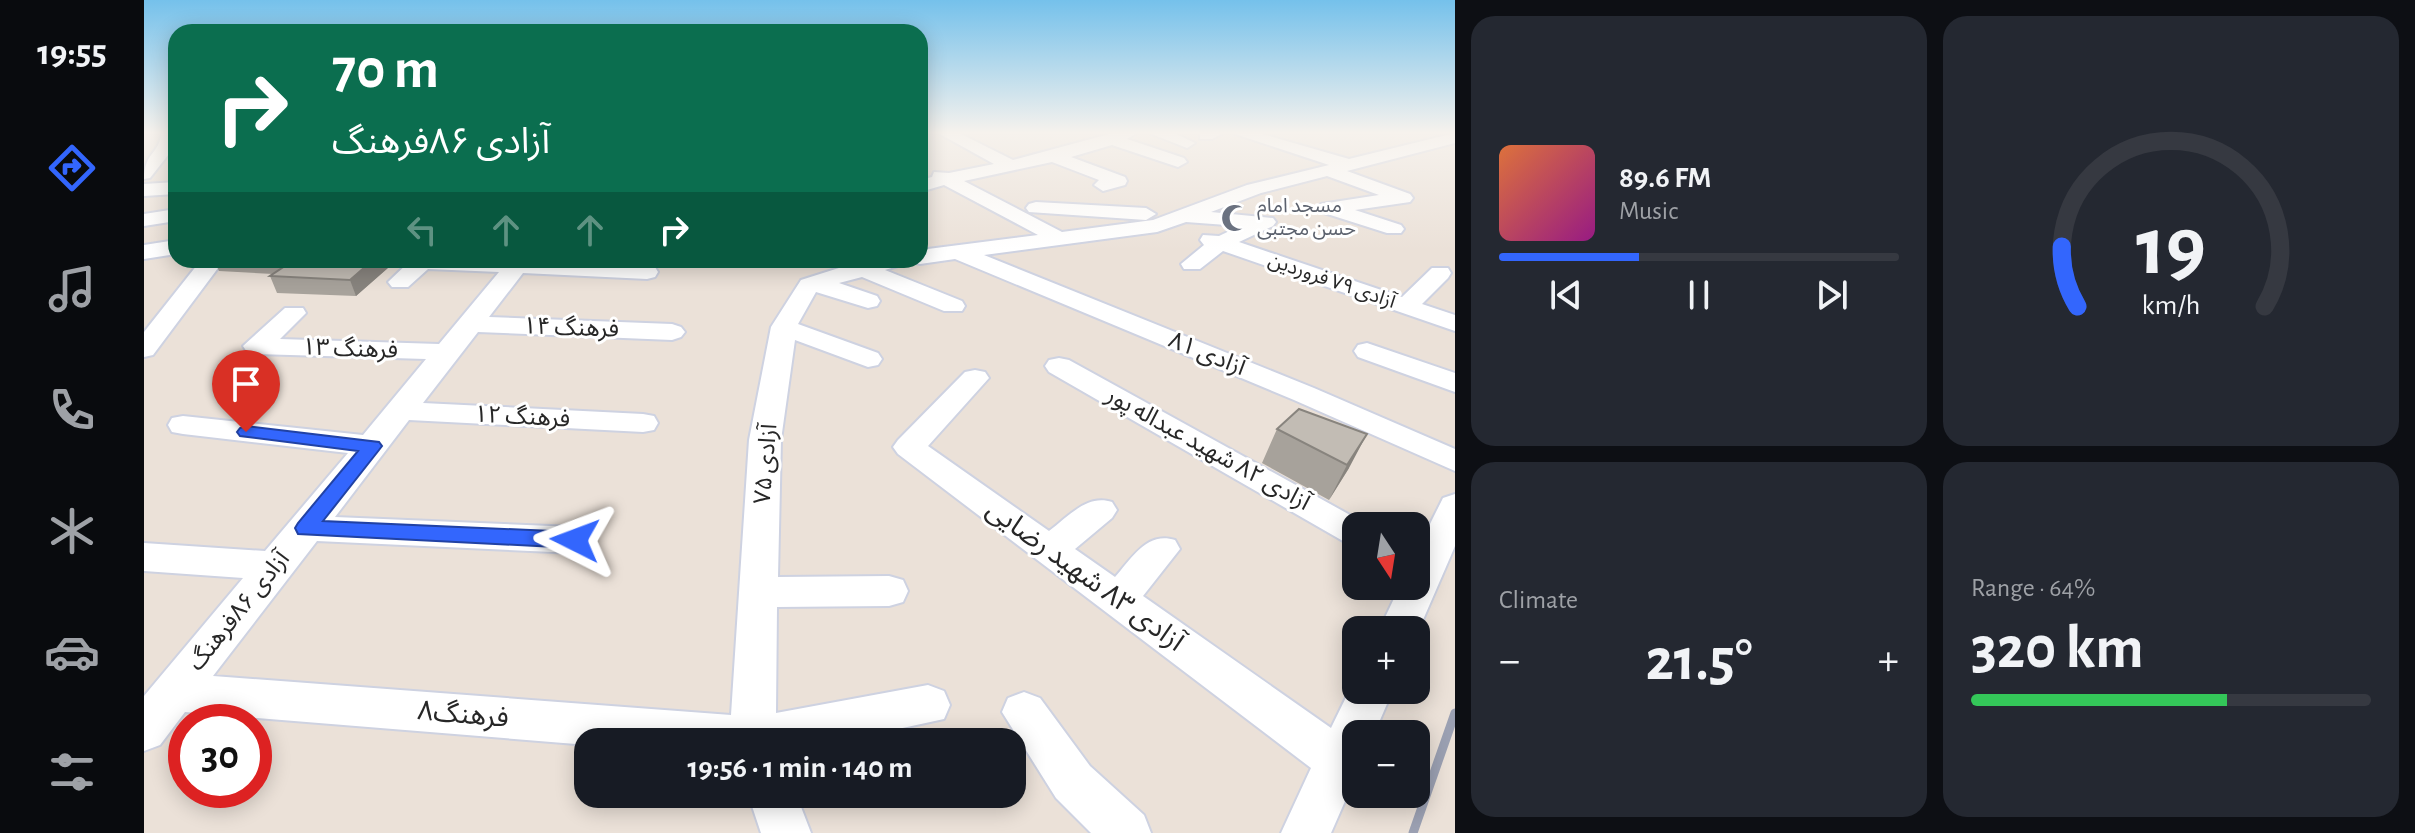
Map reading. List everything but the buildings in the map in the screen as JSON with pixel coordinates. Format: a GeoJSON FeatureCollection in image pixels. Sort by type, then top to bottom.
{"type":"FeatureCollection","features":[{"type":"Feature","properties":{"kind":"street"},"geometry":{"type":"LineString","coordinates":[[931,172],[1062,239]]}},
{"type":"Feature","properties":{"kind":"street"},"geometry":{"type":"LineString","coordinates":[[928,184],[976,172]]}},
{"type":"Feature","properties":{"kind":"street"},"geometry":{"type":"LineString","coordinates":[[1094,172],[1118,181],[1103,185]]}},
{"type":"Feature","properties":{"kind":"street"},"geometry":{"type":"LineString","coordinates":[[928,256],[1163,224],[1254,189],[1315,172]]}},
{"type":"Feature","properties":{"kind":"street"},"geometry":{"type":"LineString","coordinates":[[1333,172],[1403,198],[1328,208],[1394,229]]}},
{"type":"Feature","properties":{"kind":"street"},"geometry":{"type":"LineString","coordinates":[[144,190],[168,188]]}},
{"type":"Feature","properties":{"kind":"street"},"geometry":{"type":"LineString","coordinates":[[1002,208],[1044,205],[1266,222],[1221,243],[1192,264]]}},
{"type":"Feature","properties":{"kind":"street"},"geometry":{"type":"LineString","coordinates":[[144,220],[168,216]]}},
{"type":"Feature","properties":{"kind":"street","name":"آزادی ۷۹ فروردین"},"geometry":{"type":"LineString","coordinates":[[1163,224],[1455,323]]}},
{"type":"Feature","properties":{"kind":"street"},"geometry":{"type":"LineString","coordinates":[[144,252],[168,248]]}},
{"type":"Feature","properties":{"kind":"street","name":"آزادی ۸۱"},"geometry":{"type":"LineString","coordinates":[[957,252],[1304,394],[1455,461]]}},
{"type":"Feature","properties":{"kind":"street"},"geometry":{"type":"LineString","coordinates":[[144,349],[207,268]]}},
{"type":"Feature","properties":{"kind":"street"},"geometry":{"type":"LineString","coordinates":[[400,282],[415,268]]}},
{"type":"Feature","properties":{"kind":"street"},"geometry":{"type":"LineString","coordinates":[[515,268],[647,272]]}},
{"type":"Feature","properties":{"kind":"street","name":"آزادی ۸۶فرهنگ"},"geometry":{"type":"LineString","coordinates":[[144,730],[515,268]]}},
{"type":"Feature","properties":{"kind":"street"},"geometry":{"type":"LineString","coordinates":[[814,283],[860,268]]}},
{"type":"Feature","properties":{"kind":"street"},"geometry":{"type":"LineString","coordinates":[[888,268],[953,306]]}},
{"type":"Feature","properties":{"kind":"street"},"geometry":{"type":"LineString","coordinates":[[1406,306],[1440,273]]}},
{"type":"Feature","properties":{"kind":"street"},"geometry":{"type":"LineString","coordinates":[[814,283],[868,301]]}},
{"type":"Feature","properties":{"kind":"street","name":"آزادی ۷۵"},"geometry":{"type":"LineString","coordinates":[[752,728],[765,440],[784,327],[797,301],[814,283]]}},
{"type":"Feature","properties":{"kind":"street"},"geometry":{"type":"LineString","coordinates":[[144,310],[177,307]]}},
{"type":"Feature","properties":{"kind":"street","name":"فرهنگ ۱۳"},"geometry":{"type":"LineString","coordinates":[[294,313],[256,346],[447,352]]}},
{"type":"Feature","properties":{"kind":"street","name":"فرهنگ ۱۴"},"geometry":{"type":"LineString","coordinates":[[470,324],[672,332]]}},
{"type":"Feature","properties":{"kind":"street"},"geometry":{"type":"LineString","coordinates":[[784,327],[868,359]]}},
{"type":"Feature","properties":{"kind":"street"},"geometry":{"type":"LineString","coordinates":[[1367,351],[1455,383]]}},
{"type":"Feature","properties":{"kind":"street","name":"آزادی ۸۲ شهید عبداله پور"},"geometry":{"type":"LineString","coordinates":[[1059,366],[1342,524]]}},
{"type":"Feature","properties":{"kind":"street","name":"آزادی ۸۳ شهید رضایی"},"geometry":{"type":"LineString","coordinates":[[975,378],[909,447],[1339,761]]}},
{"type":"Feature","properties":{"kind":"street","name":"فرهنگ ۱۲"},"geometry":{"type":"LineString","coordinates":[[400,411],[643,423]]}},
{"type":"Feature","properties":{"kind":"street"},"geometry":{"type":"LineString","coordinates":[[183,425],[372,446]]}},
{"type":"Feature","properties":{"kind":"street"},"geometry":{"type":"LineString","coordinates":[[1430,552],[1455,506]]}},
{"type":"Feature","properties":{"kind":"street"},"geometry":{"type":"LineString","coordinates":[[1049,550],[1100,510]]}},
{"type":"Feature","properties":{"kind":"street"},"geometry":{"type":"LineString","coordinates":[[306,528],[575,540]]}},
{"type":"Feature","properties":{"kind":"street"},"geometry":{"type":"LineString","coordinates":[[1117,600],[1162,549]]}},
{"type":"Feature","properties":{"kind":"street"},"geometry":{"type":"LineString","coordinates":[[144,557],[276,566]]}},
{"type":"Feature","properties":{"kind":"street"},"geometry":{"type":"LineString","coordinates":[[758,592],[889,591]]}},
{"type":"Feature","properties":{"kind":"street","name":"فرهنگ۸"},"geometry":{"type":"LineString","coordinates":[[174,692],[607,728]]}},
{"type":"Feature","properties":{"kind":"street"},"geometry":{"type":"LineString","coordinates":[[1306,833],[1365,704]]}},
{"type":"Feature","properties":{"kind":"street","name":"فرهنگ۸"},"geometry":{"type":"LineString","coordinates":[[812,728],[928,705]]}},
{"type":"Feature","properties":{"kind":"street"},"geometry":{"type":"LineString","coordinates":[[1024,712],[1073,782],[1126,833]]}},
{"type":"Feature","properties":{"kind":"street"},"geometry":{"type":"LineString","coordinates":[[777,808],[786,833]]}},
{"type":"Feature","properties":{"kind":"railway"},"geometry":{"type":"LineString","coordinates":[[1413,833],[1455,713]]}},
{"type":"Feature","properties":{"kind":"place","name":"مسجد امام حسن مجتبی"},"geometry":{"type":"Point","coordinates":[1235,218]}},
{"type":"Feature","properties":{"kind":"route"},"geometry":{"type":"LineString","coordinates":[[246,432],[372,446],[306,528],[575,540]]}}]}
